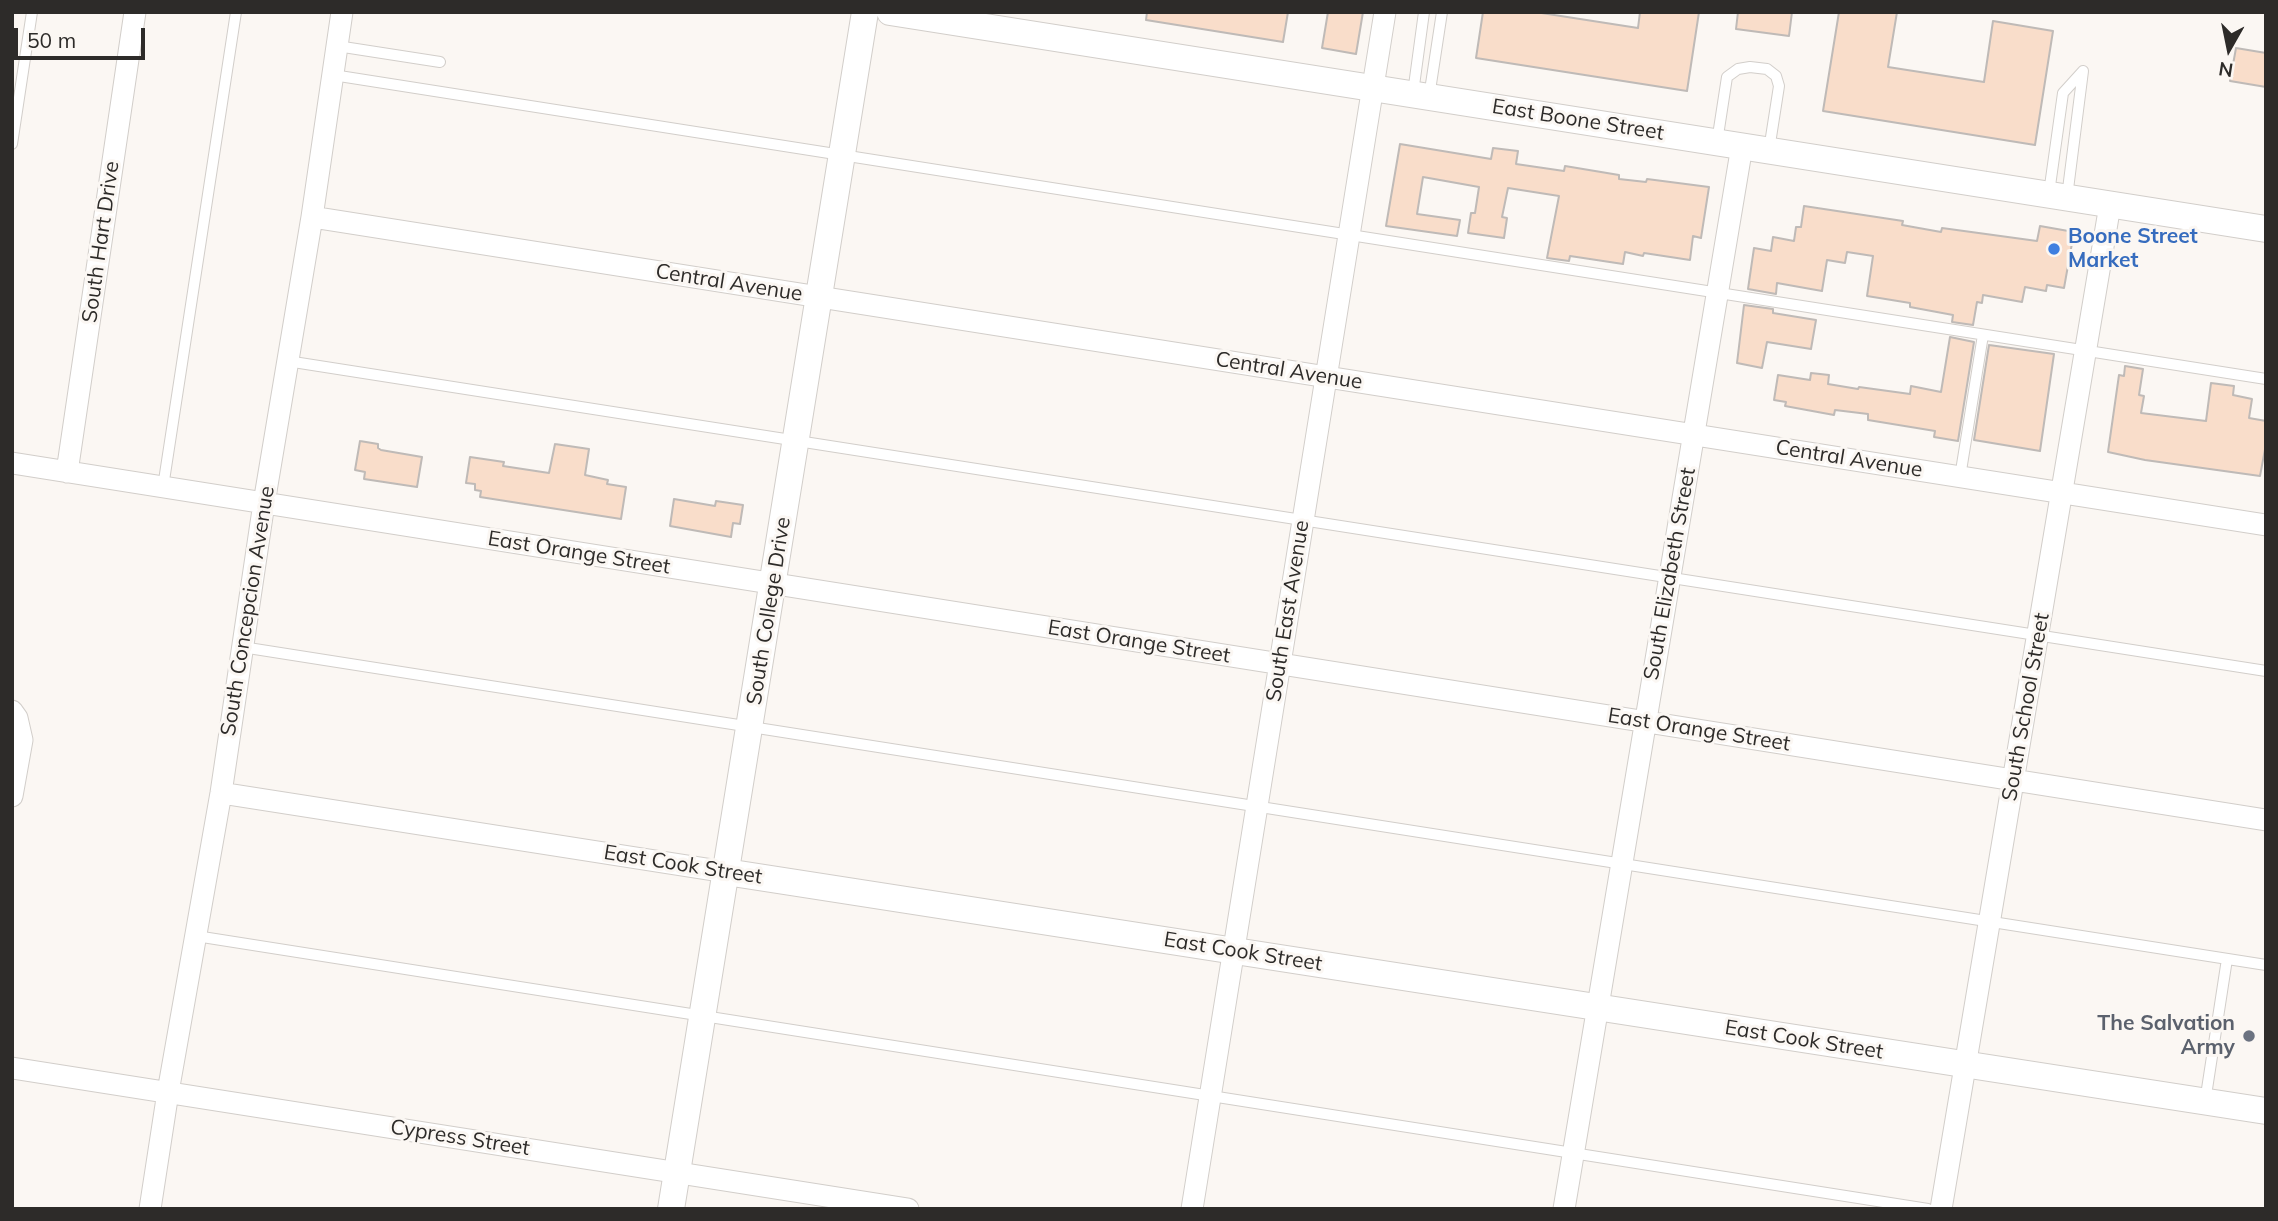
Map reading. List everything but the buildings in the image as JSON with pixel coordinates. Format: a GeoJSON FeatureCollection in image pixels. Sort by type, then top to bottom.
{"type":"FeatureCollection","features":[{"type":"Feature","properties":{"kind":"street","name":"South Hart Drive"},"geometry":{"type":"LineString","coordinates":[[67,472],[135,12]]}},
{"type":"Feature","properties":{"kind":"street","name":"South Concepcion Avenue"},"geometry":{"type":"LineString","coordinates":[[150,1209],[221,793],[342,12]]}},
{"type":"Feature","properties":{"kind":"street","name":"South College Drive"},"geometry":{"type":"LineString","coordinates":[[671,1209],[865,12]]}},
{"type":"Feature","properties":{"kind":"street","name":"East Boone Street"},"geometry":{"type":"LineString","coordinates":[[890,12],[2266,229]]}},
{"type":"Feature","properties":{"kind":"street","name":"South East Avenue"},"geometry":{"type":"LineString","coordinates":[[1192,1209],[1385,12]]}},
{"type":"Feature","properties":{"kind":"street","name":"South Elizabeth Street"},"geometry":{"type":"LineString","coordinates":[[1564,1209],[1718,293],[1730,144]]}},
{"type":"Feature","properties":{"kind":"street","name":"South School Street"},"geometry":{"type":"LineString","coordinates":[[1941,1209],[2110,205]]}},
{"type":"Feature","properties":{"kind":"street","name":"Central Avenue"},"geometry":{"type":"LineString","coordinates":[[312,217],[2266,525]]}},
{"type":"Feature","properties":{"kind":"street","name":"East Orange Street"},"geometry":{"type":"LineString","coordinates":[[12,463],[2266,820]]}},
{"type":"Feature","properties":{"kind":"street"},"geometry":{"type":"LineString","coordinates":[[12,711],[17,718],[22,740],[12,796]]}},
{"type":"Feature","properties":{"kind":"street","name":"East Cook Street"},"geometry":{"type":"LineString","coordinates":[[221,793],[2266,1111]]}},
{"type":"Feature","properties":{"kind":"street","name":"Cypress Street"},"geometry":{"type":"LineString","coordinates":[[12,1068],[908,1209]]}},
{"type":"Feature","properties":{"kind":"lane"},"geometry":{"type":"LineString","coordinates":[[12,144],[32,12]]}},
{"type":"Feature","properties":{"kind":"lane"},"geometry":{"type":"LineString","coordinates":[[163,487],[236,12]]}},
{"type":"Feature","properties":{"kind":"lane"},"geometry":{"type":"LineString","coordinates":[[1423,16],[1441,18],[1421,95],[1423,16]]}},
{"type":"Feature","properties":{"kind":"lane"},"geometry":{"type":"LineString","coordinates":[[337,46],[440,62]]}},
{"type":"Feature","properties":{"kind":"lane"},"geometry":{"type":"LineString","coordinates":[[1730,144],[1727,77],[1738,69],[1767,69],[1776,76],[1779,86],[1769,150]]}},
{"type":"Feature","properties":{"kind":"lane"},"geometry":{"type":"LineString","coordinates":[[2082,71],[2077,123],[2058,196],[2059,121],[2063,93],[2082,71]]}},
{"type":"Feature","properties":{"kind":"lane"},"geometry":{"type":"LineString","coordinates":[[333,75],[2266,379]]}},
{"type":"Feature","properties":{"kind":"lane"},"geometry":{"type":"LineString","coordinates":[[2059,121],[2077,123]]}},
{"type":"Feature","properties":{"kind":"lane"},"geometry":{"type":"LineString","coordinates":[[1960,477],[1983,335]]}},
{"type":"Feature","properties":{"kind":"lane"},"geometry":{"type":"LineString","coordinates":[[287,361],[2266,671]]}},
{"type":"Feature","properties":{"kind":"lane"},"geometry":{"type":"LineString","coordinates":[[242,647],[2266,965]]}},
{"type":"Feature","properties":{"kind":"lane"},"geometry":{"type":"LineString","coordinates":[[196,936],[1928,1209]]}},
{"type":"Feature","properties":{"kind":"lane"},"geometry":{"type":"LineString","coordinates":[[2205,1102],[2227,959]]}},
{"type":"Feature","properties":{"kind":"place","name":"Boone Street Market"},"geometry":{"type":"Point","coordinates":[2054,249]}},
{"type":"Feature","properties":{"kind":"place","name":"The Salvation Army"},"geometry":{"type":"Point","coordinates":[2249,1036]}}]}
